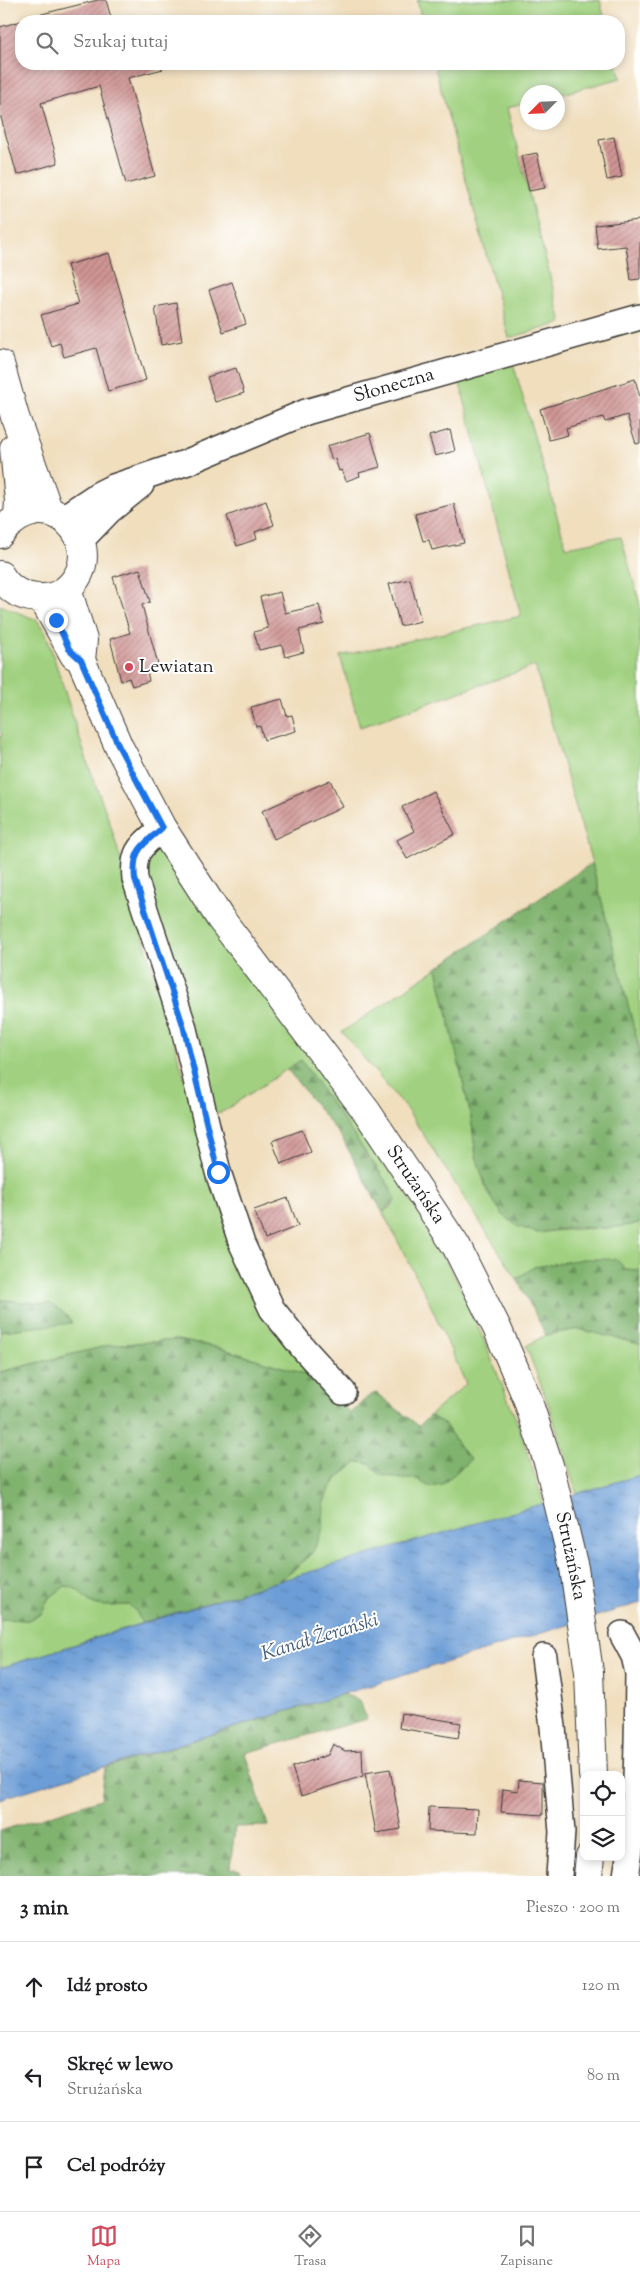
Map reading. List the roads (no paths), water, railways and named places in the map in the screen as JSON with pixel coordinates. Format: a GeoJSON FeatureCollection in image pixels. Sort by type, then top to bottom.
{"type":"FeatureCollection","features":[{"type":"Feature","properties":{"kind":"main road"},"geometry":{"type":"LineString","coordinates":[[0,364],[15,417],[56,515],[74,529],[80,541],[83,554],[76,580],[55,594],[29,597],[15,592],[2,581]]}},
{"type":"Feature","properties":{"kind":"main road"},"geometry":{"type":"LineString","coordinates":[[9,525],[19,501],[14,450],[15,417]]}},
{"type":"Feature","properties":{"kind":"main road"},"geometry":{"type":"LineString","coordinates":[[9,525],[29,512],[56,515]]}},
{"type":"Feature","properties":{"kind":"main road","name":"Strużańska"},"geometry":{"type":"LineString","coordinates":[[55,594],[83,640],[81,660],[119,747],[162,828],[220,918],[367,1112],[456,1246],[497,1328],[527,1398],[549,1465],[574,1568],[589,1672],[593,1771]]}},
{"type":"Feature","properties":{"kind":"main road"},"geometry":{"type":"LineString","coordinates":[[588,1876],[590,1861]]}},
{"type":"Feature","properties":{"kind":"street","name":"Słoneczna"},"geometry":{"type":"LineString","coordinates":[[56,515],[99,494],[155,474],[306,412],[640,317]]}},
{"type":"Feature","properties":{"kind":"street","name":"Słoneczna"},"geometry":{"type":"LineString","coordinates":[[80,541],[109,510],[155,474]]}},
{"type":"Feature","properties":{"kind":"street"},"geometry":{"type":"LineString","coordinates":[[162,828],[137,850],[133,865],[135,879],[183,1025],[218,1172],[242,1244],[272,1309],[303,1348],[344,1392]]}},
{"type":"Feature","properties":{"kind":"street"},"geometry":{"type":"LineString","coordinates":[[622,1634],[634,1656],[638,1673],[637,1778],[632,1844],[626,1876]]}},
{"type":"Feature","properties":{"kind":"street"},"geometry":{"type":"LineString","coordinates":[[544,1657],[553,1727],[562,1832],[559,1876]]}},
{"type":"Feature","properties":{"kind":"water","name":"Kanał Żerański"},"geometry":{"type":"Polygon","coordinates":[[[640,1475],[640,1603],[0,1799],[0,1668],[279,1581],[640,1475]]]}},
{"type":"Feature","properties":{"kind":"place","name":"Lewiatan"},"geometry":{"type":"Point","coordinates":[129,667]}}]}
